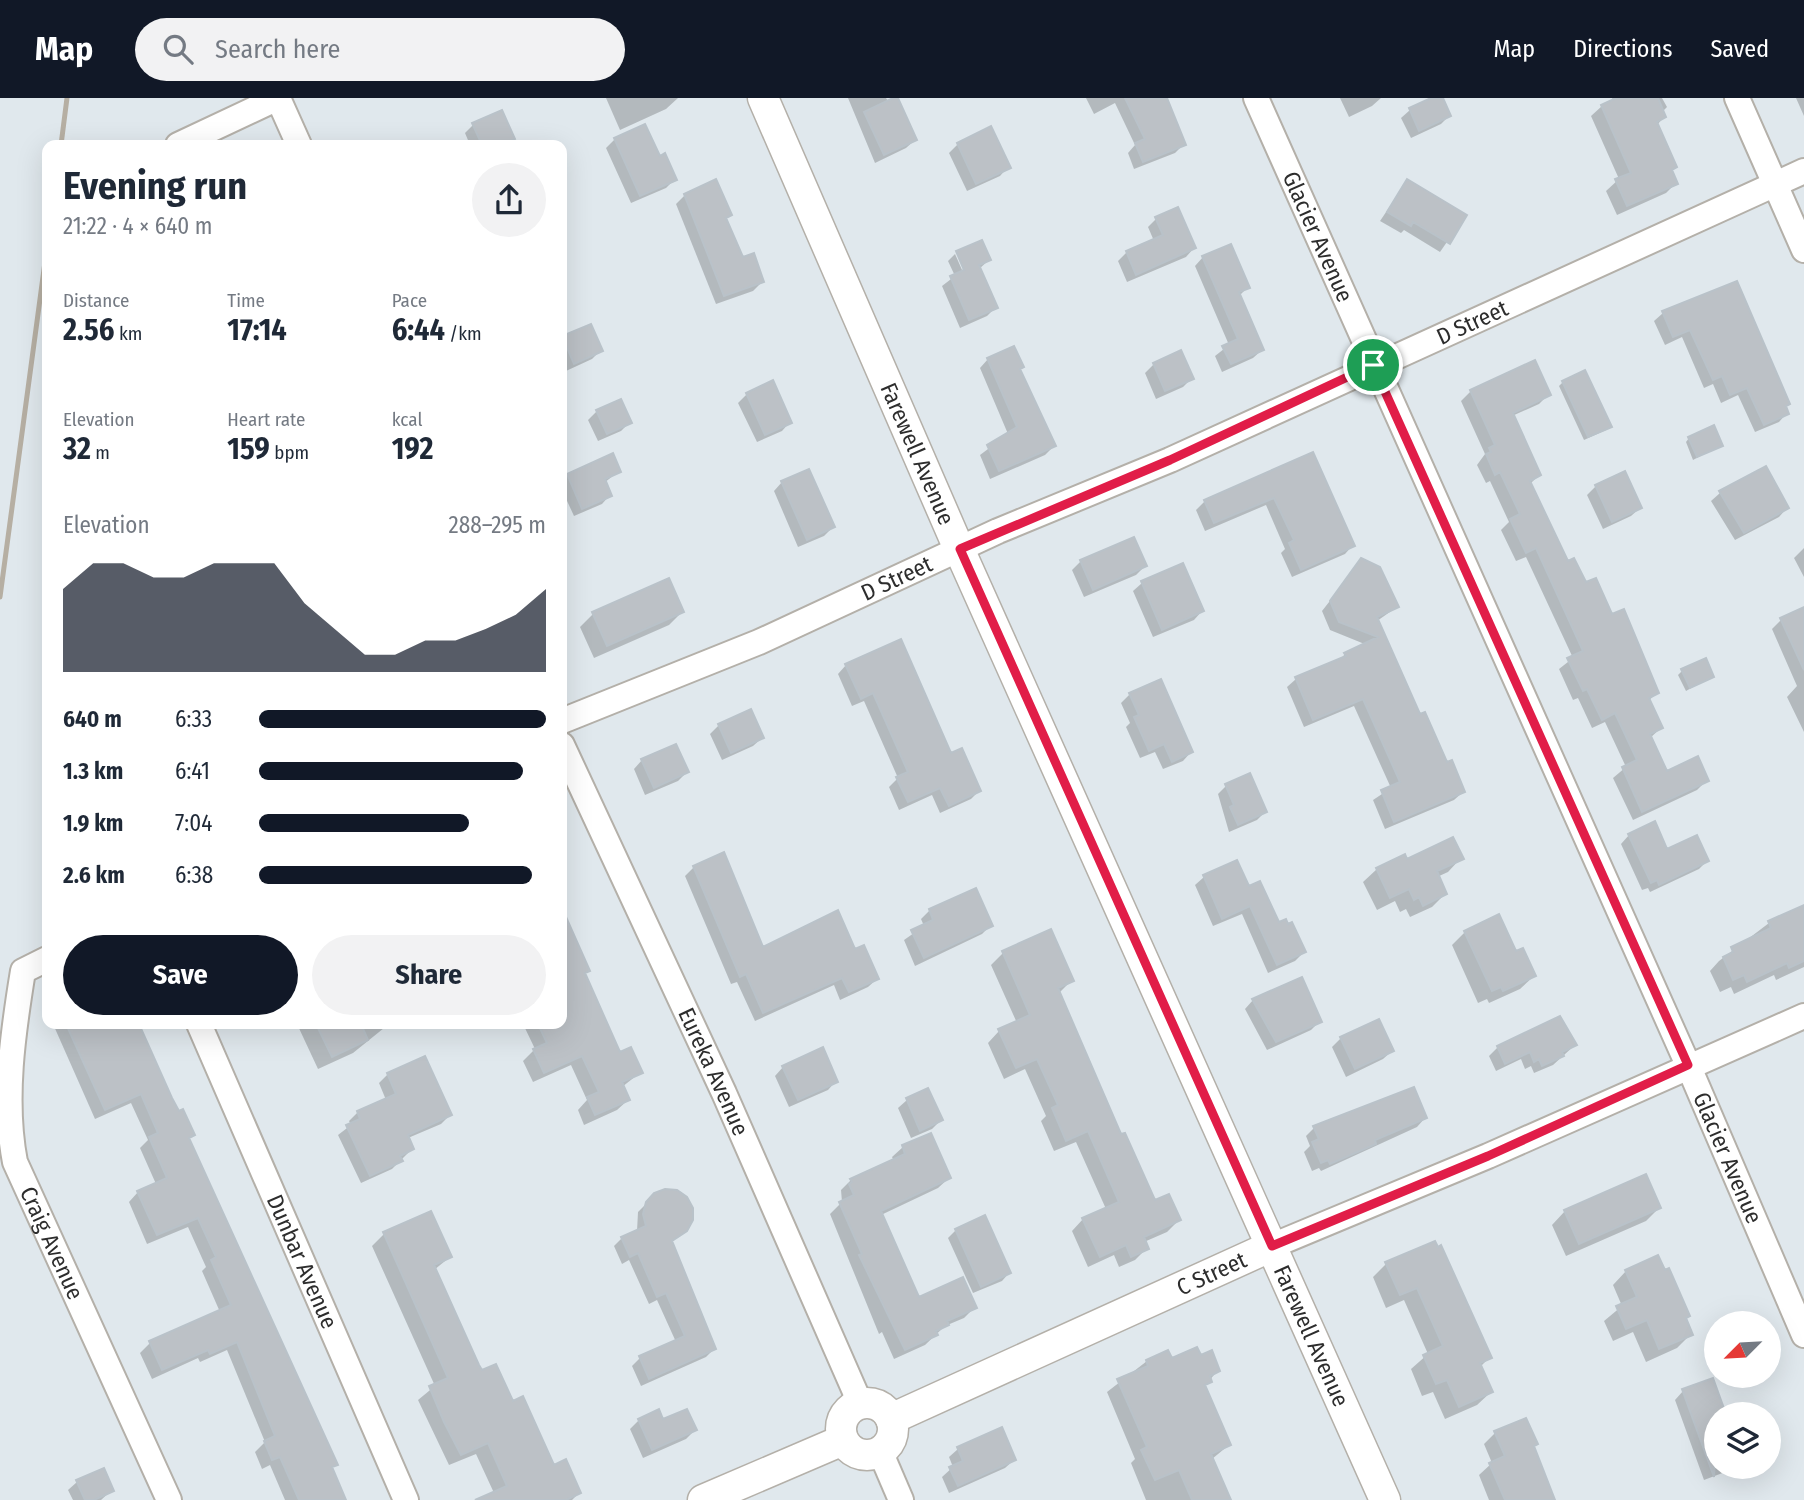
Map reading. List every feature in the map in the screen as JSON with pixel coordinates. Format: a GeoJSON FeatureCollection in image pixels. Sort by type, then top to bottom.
{"type":"FeatureCollection","features":[{"type":"Feature","properties":{"kind":"street"},"geometry":{"type":"LineString","coordinates":[[189,140],[278,98],[297,140]]}},
{"type":"Feature","properties":{"kind":"street","name":"Farewell Avenue"},"geometry":{"type":"LineString","coordinates":[[763,98],[960,549],[1385,1500]]}},
{"type":"Feature","properties":{"kind":"street","name":"Glacier Avenue"},"geometry":{"type":"LineString","coordinates":[[1256,98],[1688,1065],[1804,1335]]}},
{"type":"Feature","properties":{"kind":"street"},"geometry":{"type":"LineString","coordinates":[[1737,98],[1804,250]]}},
{"type":"Feature","properties":{"kind":"street","name":"D Street"},"geometry":{"type":"LineString","coordinates":[[567,719],[759,642],[960,549],[1170,460],[1373,365],[1804,171]]}},
{"type":"Feature","properties":{"kind":"street","name":"Eureka Avenue"},"geometry":{"type":"LineString","coordinates":[[567,756],[723,1093],[859,1403]]}},
{"type":"Feature","properties":{"kind":"street","name":"Craig Avenue"},"geometry":{"type":"LineString","coordinates":[[42,962],[23,971],[10,1086],[10,1134],[15,1162],[169,1500]]}},
{"type":"Feature","properties":{"kind":"street","name":"C Street"},"geometry":{"type":"LineString","coordinates":[[891,1419],[1272,1246],[1488,1156],[1688,1065],[1804,1016]]}},
{"type":"Feature","properties":{"kind":"street","name":"Dunbar Avenue"},"geometry":{"type":"LineString","coordinates":[[201,1029],[406,1500]]}},
{"type":"Feature","properties":{"kind":"street"},"geometry":{"type":"LineString","coordinates":[[859,1403],[881,1407],[891,1419],[892,1434],[880,1451],[863,1454],[855,1452],[843,1440],[841,1422],[851,1407],[859,1403]]}},
{"type":"Feature","properties":{"kind":"street"},"geometry":{"type":"LineString","coordinates":[[703,1500],[843,1440]]}},
{"type":"Feature","properties":{"kind":"street"},"geometry":{"type":"LineString","coordinates":[[880,1451],[901,1500]]}},
{"type":"Feature","properties":{"kind":"building"},"geometry":{"type":"Polygon","coordinates":[[[898,98],[917,140],[884,155],[864,112],[898,98]]]}},
{"type":"Feature","properties":{"kind":"building"},"geometry":{"type":"Polygon","coordinates":[[[1125,98],[1167,98],[1186,145],[1143,162],[1135,143],[1145,139],[1125,98]]]}},
{"type":"Feature","properties":{"kind":"building"},"geometry":{"type":"Polygon","coordinates":[[[1431,98],[1443,98],[1451,116],[1419,131],[1409,108],[1431,98]]]}},
{"type":"Feature","properties":{"kind":"building"},"geometry":{"type":"Polygon","coordinates":[[[1616,98],[1658,98],[1666,117],[1657,122],[1677,167],[1672,170],[1678,184],[1627,206],[1615,179],[1631,173],[1601,105],[1616,98]]]}},
{"type":"Feature","properties":{"kind":"building"},"geometry":{"type":"Polygon","coordinates":[[[502,110],[515,139],[480,140],[472,123],[502,110]]]}},
{"type":"Feature","properties":{"kind":"building"},"geometry":{"type":"Polygon","coordinates":[[[645,124],[660,156],[665,153],[677,180],[640,196],[614,138],[645,124]]]}},
{"type":"Feature","properties":{"kind":"building"},"geometry":{"type":"Polygon","coordinates":[[[991,126],[1011,168],[976,184],[957,143],[991,126]]]}},
{"type":"Feature","properties":{"kind":"building"},"geometry":{"type":"Polygon","coordinates":[[[716,179],[732,215],[726,218],[743,257],[754,253],[764,282],[724,296],[684,194],[716,179]]]}},
{"type":"Feature","properties":{"kind":"building"},"geometry":{"type":"Polygon","coordinates":[[[1407,179],[1467,215],[1450,244],[1413,222],[1411,226],[1387,212],[1407,179]]]}},
{"type":"Feature","properties":{"kind":"building"},"geometry":{"type":"Polygon","coordinates":[[[1178,207],[1196,248],[1136,275],[1126,251],[1163,235],[1155,217],[1178,207]]]}},
{"type":"Feature","properties":{"kind":"building"},"geometry":{"type":"Polygon","coordinates":[[[982,240],[991,260],[979,265],[998,308],[969,320],[950,276],[964,270],[956,251],[982,240]]]}},
{"type":"Feature","properties":{"kind":"building"},"geometry":{"type":"Polygon","coordinates":[[[1231,244],[1250,288],[1239,292],[1264,350],[1231,364],[1222,346],[1238,339],[1202,256],[1231,244]]]}},
{"type":"Feature","properties":{"kind":"building"},"geometry":{"type":"Polygon","coordinates":[[[1737,281],[1790,404],[1786,406],[1789,414],[1764,425],[1747,388],[1730,395],[1722,376],[1713,380],[1690,330],[1673,337],[1662,311],[1737,281]]]}},
{"type":"Feature","properties":{"kind":"building"},"geometry":{"type":"Polygon","coordinates":[[[591,324],[603,351],[574,364],[567,348],[567,334],[591,324]]]}},
{"type":"Feature","properties":{"kind":"building"},"geometry":{"type":"Polygon","coordinates":[[[1014,346],[1024,367],[1020,369],[1056,446],[999,471],[987,445],[1017,427],[987,358],[1014,346]]]}},
{"type":"Feature","properties":{"kind":"building"},"geometry":{"type":"Polygon","coordinates":[[[1181,350],[1194,379],[1165,391],[1153,363],[1181,350]]]}},
{"type":"Feature","properties":{"kind":"building"},"geometry":{"type":"Polygon","coordinates":[[[1535,360],[1551,395],[1513,413],[1541,475],[1530,481],[1568,561],[1574,558],[1586,582],[1596,578],[1612,614],[1624,609],[1659,693],[1649,698],[1663,728],[1650,734],[1667,771],[1698,756],[1709,781],[1642,812],[1622,767],[1637,760],[1615,713],[1602,720],[1587,689],[1583,691],[1567,658],[1583,651],[1536,548],[1526,553],[1510,519],[1520,514],[1500,472],[1495,475],[1486,454],[1491,452],[1489,448],[1495,445],[1470,390],[1535,360]]]}},
{"type":"Feature","properties":{"kind":"building"},"geometry":{"type":"Polygon","coordinates":[[[1585,370],[1612,427],[1588,437],[1562,381],[1585,370]]]}},
{"type":"Feature","properties":{"kind":"building"},"geometry":{"type":"Polygon","coordinates":[[[773,380],[792,423],[765,435],[746,393],[773,380]]]}},
{"type":"Feature","properties":{"kind":"building"},"geometry":{"type":"Polygon","coordinates":[[[621,399],[632,423],[607,434],[596,410],[621,399]]]}},
{"type":"Feature","properties":{"kind":"building"},"geometry":{"type":"Polygon","coordinates":[[[1714,425],[1723,446],[1697,457],[1688,437],[1714,425]]]}},
{"type":"Feature","properties":{"kind":"building"},"geometry":{"type":"Polygon","coordinates":[[[1313,452],[1355,546],[1301,570],[1289,543],[1294,540],[1274,498],[1214,523],[1204,500],[1313,452]]]}},
{"type":"Feature","properties":{"kind":"building"},"geometry":{"type":"Polygon","coordinates":[[[613,453],[621,472],[605,479],[612,496],[582,509],[567,474],[613,453]]]}},
{"type":"Feature","properties":{"kind":"building"},"geometry":{"type":"Polygon","coordinates":[[[1766,466],[1789,508],[1744,533],[1719,491],[1766,466]]]}},
{"type":"Feature","properties":{"kind":"building"},"geometry":{"type":"Polygon","coordinates":[[[809,469],[835,527],[807,540],[781,481],[809,469]]]}},
{"type":"Feature","properties":{"kind":"building"},"geometry":{"type":"Polygon","coordinates":[[[1625,471],[1642,508],[1612,522],[1595,485],[1625,471]]]}},
{"type":"Feature","properties":{"kind":"building"},"geometry":{"type":"Polygon","coordinates":[[[1134,537],[1147,566],[1093,590],[1080,560],[1134,537]]]}},
{"type":"Feature","properties":{"kind":"building"},"geometry":{"type":"Polygon","coordinates":[[[1361,558],[1380,567],[1399,607],[1377,617],[1420,714],[1425,712],[1447,762],[1452,760],[1465,792],[1394,822],[1381,790],[1400,782],[1363,699],[1313,720],[1295,677],[1346,656],[1344,653],[1378,637],[1339,622],[1330,601],[1361,558]]]}},
{"type":"Feature","properties":{"kind":"building"},"geometry":{"type":"Polygon","coordinates":[[[1183,563],[1204,611],[1162,630],[1141,581],[1183,563]]]}},
{"type":"Feature","properties":{"kind":"building"},"geometry":{"type":"Polygon","coordinates":[[[669,578],[684,612],[607,646],[592,612],[669,578]]]}},
{"type":"Feature","properties":{"kind":"building"},"geometry":{"type":"Polygon","coordinates":[[[1804,607],[1804,670],[1780,618],[1804,607]]]}},
{"type":"Feature","properties":{"kind":"building"},"geometry":{"type":"Polygon","coordinates":[[[901,639],[951,753],[962,748],[981,791],[949,806],[940,788],[908,802],[896,777],[908,772],[873,693],[861,699],[845,664],[901,639]]]}},
{"type":"Feature","properties":{"kind":"building"},"geometry":{"type":"Polygon","coordinates":[[[1706,658],[1714,677],[1690,688],[1681,669],[1706,658]]]}},
{"type":"Feature","properties":{"kind":"building"},"geometry":{"type":"Polygon","coordinates":[[[1161,679],[1193,752],[1172,762],[1164,744],[1149,751],[1134,717],[1139,715],[1129,693],[1161,679]]]}},
{"type":"Feature","properties":{"kind":"building"},"geometry":{"type":"Polygon","coordinates":[[[751,709],[764,738],[731,753],[718,724],[751,709]]]}},
{"type":"Feature","properties":{"kind":"building"},"geometry":{"type":"Polygon","coordinates":[[[676,744],[689,772],[654,788],[641,759],[676,744]]]}},
{"type":"Feature","properties":{"kind":"building"},"geometry":{"type":"Polygon","coordinates":[[[1250,773],[1267,812],[1238,825],[1230,807],[1234,805],[1225,784],[1250,773]]]}},
{"type":"Feature","properties":{"kind":"building"},"geometry":{"type":"Polygon","coordinates":[[[1655,821],[1667,849],[1697,835],[1709,861],[1659,885],[1657,880],[1651,883],[1628,834],[1655,821]]]}},
{"type":"Feature","properties":{"kind":"building"},"geometry":{"type":"Polygon","coordinates":[[[1453,837],[1464,859],[1437,871],[1447,894],[1423,906],[1419,897],[1414,900],[1409,889],[1390,898],[1376,868],[1405,854],[1407,859],[1453,837]]]}},
{"type":"Feature","properties":{"kind":"building"},"geometry":{"type":"Polygon","coordinates":[[[724,852],[763,947],[838,910],[855,949],[864,945],[879,979],[849,992],[842,978],[763,1013],[746,974],[740,977],[693,866],[724,852]]]}},
{"type":"Feature","properties":{"kind":"building"},"geometry":{"type":"Polygon","coordinates":[[[1237,860],[1249,886],[1260,881],[1279,922],[1286,919],[1288,924],[1292,922],[1306,952],[1277,965],[1250,906],[1222,919],[1203,875],[1237,860]]]}},
{"type":"Feature","properties":{"kind":"building"},"geometry":{"type":"Polygon","coordinates":[[[976,888],[993,926],[924,958],[911,930],[933,920],[929,909],[976,888]]]}},
{"type":"Feature","properties":{"kind":"building"},"geometry":{"type":"Polygon","coordinates":[[[1804,905],[1804,961],[1789,968],[1787,963],[1747,982],[1744,975],[1733,980],[1723,957],[1733,952],[1731,947],[1771,928],[1768,921],[1804,905]]]}},
{"type":"Feature","properties":{"kind":"building"},"geometry":{"type":"Polygon","coordinates":[[[1499,914],[1516,951],[1523,948],[1536,976],[1503,991],[1501,987],[1492,991],[1464,931],[1499,914]]]}},
{"type":"Feature","properties":{"kind":"building"},"geometry":{"type":"Polygon","coordinates":[[[567,919],[590,971],[585,973],[620,1052],[631,1047],[643,1073],[622,1082],[630,1100],[595,1115],[587,1097],[599,1092],[582,1056],[544,1073],[533,1049],[547,1043],[540,1029],[567,1029],[567,919]]]}},
{"type":"Feature","properties":{"kind":"building"},"geometry":{"type":"Polygon","coordinates":[[[1051,929],[1074,981],[1058,988],[1121,1134],[1125,1133],[1155,1200],[1169,1194],[1181,1220],[1144,1237],[1149,1249],[1131,1257],[1126,1245],[1100,1257],[1082,1218],[1119,1202],[1088,1131],[1066,1141],[1052,1108],[1058,1105],[1037,1059],[1016,1068],[998,1029],[1030,1015],[1002,951],[1051,929]]]}},
{"type":"Feature","properties":{"kind":"building"},"geometry":{"type":"Polygon","coordinates":[[[1302,977],[1322,1022],[1276,1042],[1252,999],[1302,977]]]}},
{"type":"Feature","properties":{"kind":"building"},"geometry":{"type":"Polygon","coordinates":[[[1560,1016],[1577,1045],[1562,1052],[1564,1056],[1542,1066],[1539,1059],[1534,1062],[1530,1052],[1505,1064],[1497,1046],[1560,1016]]]}},
{"type":"Feature","properties":{"kind":"building"},"geometry":{"type":"Polygon","coordinates":[[[1379,1019],[1394,1051],[1355,1069],[1340,1037],[1379,1019]]]}},
{"type":"Feature","properties":{"kind":"building"},"geometry":{"type":"Polygon","coordinates":[[[68,1029],[141,1029],[172,1098],[179,1111],[183,1109],[195,1135],[189,1138],[338,1465],[332,1467],[346,1500],[299,1500],[280,1457],[272,1460],[264,1441],[275,1436],[237,1342],[210,1354],[208,1350],[162,1370],[149,1341],[231,1305],[211,1260],[216,1257],[198,1218],[157,1235],[137,1191],[167,1178],[149,1137],[158,1133],[141,1094],[105,1110],[68,1029]]]}},
{"type":"Feature","properties":{"kind":"building"},"geometry":{"type":"Polygon","coordinates":[[[318,1029],[363,1029],[368,1040],[332,1057],[318,1029]]]}},
{"type":"Feature","properties":{"kind":"building"},"geometry":{"type":"Polygon","coordinates":[[[823,1047],[838,1082],[798,1100],[782,1066],[823,1047]]]}},
{"type":"Feature","properties":{"kind":"building"},"geometry":{"type":"Polygon","coordinates":[[[425,1056],[452,1115],[408,1135],[414,1149],[400,1156],[403,1161],[370,1176],[346,1125],[360,1119],[357,1111],[396,1094],[387,1073],[425,1056]]]}},
{"type":"Feature","properties":{"kind":"building"},"geometry":{"type":"Polygon","coordinates":[[[1414,1087],[1427,1118],[1375,1140],[1376,1144],[1330,1164],[1328,1160],[1321,1163],[1312,1142],[1319,1139],[1313,1126],[1414,1087]]]}},
{"type":"Feature","properties":{"kind":"building"},"geometry":{"type":"Polygon","coordinates":[[[928,1088],[943,1120],[920,1131],[906,1098],[928,1088]]]}},
{"type":"Feature","properties":{"kind":"building"},"geometry":{"type":"Polygon","coordinates":[[[931,1133],[951,1178],[881,1211],[919,1297],[963,1277],[977,1308],[947,1321],[949,1325],[936,1331],[938,1335],[905,1350],[859,1255],[862,1254],[839,1202],[854,1195],[849,1184],[852,1182],[850,1179],[905,1154],[902,1145],[931,1133]]]}},
{"type":"Feature","properties":{"kind":"building"},"geometry":{"type":"Polygon","coordinates":[[[1646,1174],[1661,1208],[1579,1244],[1564,1210],[1646,1174]]]}},
{"type":"Feature","properties":{"kind":"building"},"geometry":{"type":"Polygon","coordinates":[[[665,1189],[677,1190],[687,1197],[693,1208],[693,1220],[687,1231],[672,1241],[716,1349],[649,1379],[639,1356],[685,1336],[666,1293],[657,1297],[638,1253],[630,1257],[621,1237],[646,1226],[643,1214],[646,1202],[654,1193],[665,1189]]]}},
{"type":"Feature","properties":{"kind":"building"},"geometry":{"type":"Polygon","coordinates":[[[431,1211],[452,1257],[434,1265],[479,1365],[482,1370],[496,1364],[513,1401],[523,1396],[554,1465],[566,1459],[581,1493],[566,1500],[475,1500],[507,1486],[488,1443],[461,1455],[444,1422],[429,1386],[448,1378],[383,1232],[431,1211]]]}},
{"type":"Feature","properties":{"kind":"building"},"geometry":{"type":"Polygon","coordinates":[[[985,1215],[1011,1273],[981,1287],[955,1229],[985,1215]]]}},
{"type":"Feature","properties":{"kind":"building"},"geometry":{"type":"Polygon","coordinates":[[[1435,1241],[1438,1247],[1441,1245],[1492,1358],[1480,1363],[1493,1392],[1459,1407],[1447,1380],[1436,1384],[1423,1355],[1443,1346],[1417,1288],[1400,1295],[1385,1262],[1435,1241]]]}},
{"type":"Feature","properties":{"kind":"building"},"geometry":{"type":"Polygon","coordinates":[[[1658,1255],[1665,1270],[1669,1268],[1690,1316],[1686,1318],[1693,1335],[1659,1349],[1647,1320],[1626,1329],[1616,1306],[1637,1297],[1625,1270],[1658,1255]]]}},
{"type":"Feature","properties":{"kind":"building"},"geometry":{"type":"Polygon","coordinates":[[[1197,1347],[1201,1355],[1212,1350],[1220,1371],[1210,1376],[1212,1382],[1205,1385],[1231,1445],[1211,1454],[1231,1500],[1192,1500],[1179,1470],[1155,1480],[1141,1450],[1147,1447],[1117,1379],[1148,1366],[1146,1360],[1168,1350],[1172,1358],[1197,1347]]]}},
{"type":"Feature","properties":{"kind":"building"},"geometry":{"type":"Polygon","coordinates":[[[1704,1381],[1704,1388],[1717,1388],[1722,1402],[1704,1402],[1704,1450],[1682,1389],[1704,1381]]]}},
{"type":"Feature","properties":{"kind":"building"},"geometry":{"type":"Polygon","coordinates":[[[659,1409],[663,1419],[687,1409],[697,1430],[652,1450],[638,1419],[659,1409]]]}},
{"type":"Feature","properties":{"kind":"building"},"geometry":{"type":"Polygon","coordinates":[[[1526,1418],[1538,1444],[1534,1446],[1555,1500],[1505,1500],[1489,1463],[1505,1456],[1494,1431],[1526,1418]]]}},
{"type":"Feature","properties":{"kind":"building"},"geometry":{"type":"Polygon","coordinates":[[[1002,1427],[1016,1460],[958,1486],[949,1467],[963,1461],[957,1447],[1002,1427]]]}},
{"type":"Feature","properties":{"kind":"building"},"geometry":{"type":"Polygon","coordinates":[[[104,1468],[114,1491],[94,1500],[85,1500],[76,1480],[104,1468]]]}},
{"type":"Feature","properties":{"kind":"railway"},"geometry":{"type":"LineString","coordinates":[[62,140],[67,98]]}},
{"type":"Feature","properties":{"kind":"railway"},"geometry":{"type":"LineString","coordinates":[[0,597],[42,284]]}},
{"type":"Feature","properties":{"kind":"route"},"geometry":{"type":"LineString","coordinates":[[1373,365],[1688,1065],[1488,1156],[1272,1246],[960,549],[1170,460],[1373,365]]}}]}
